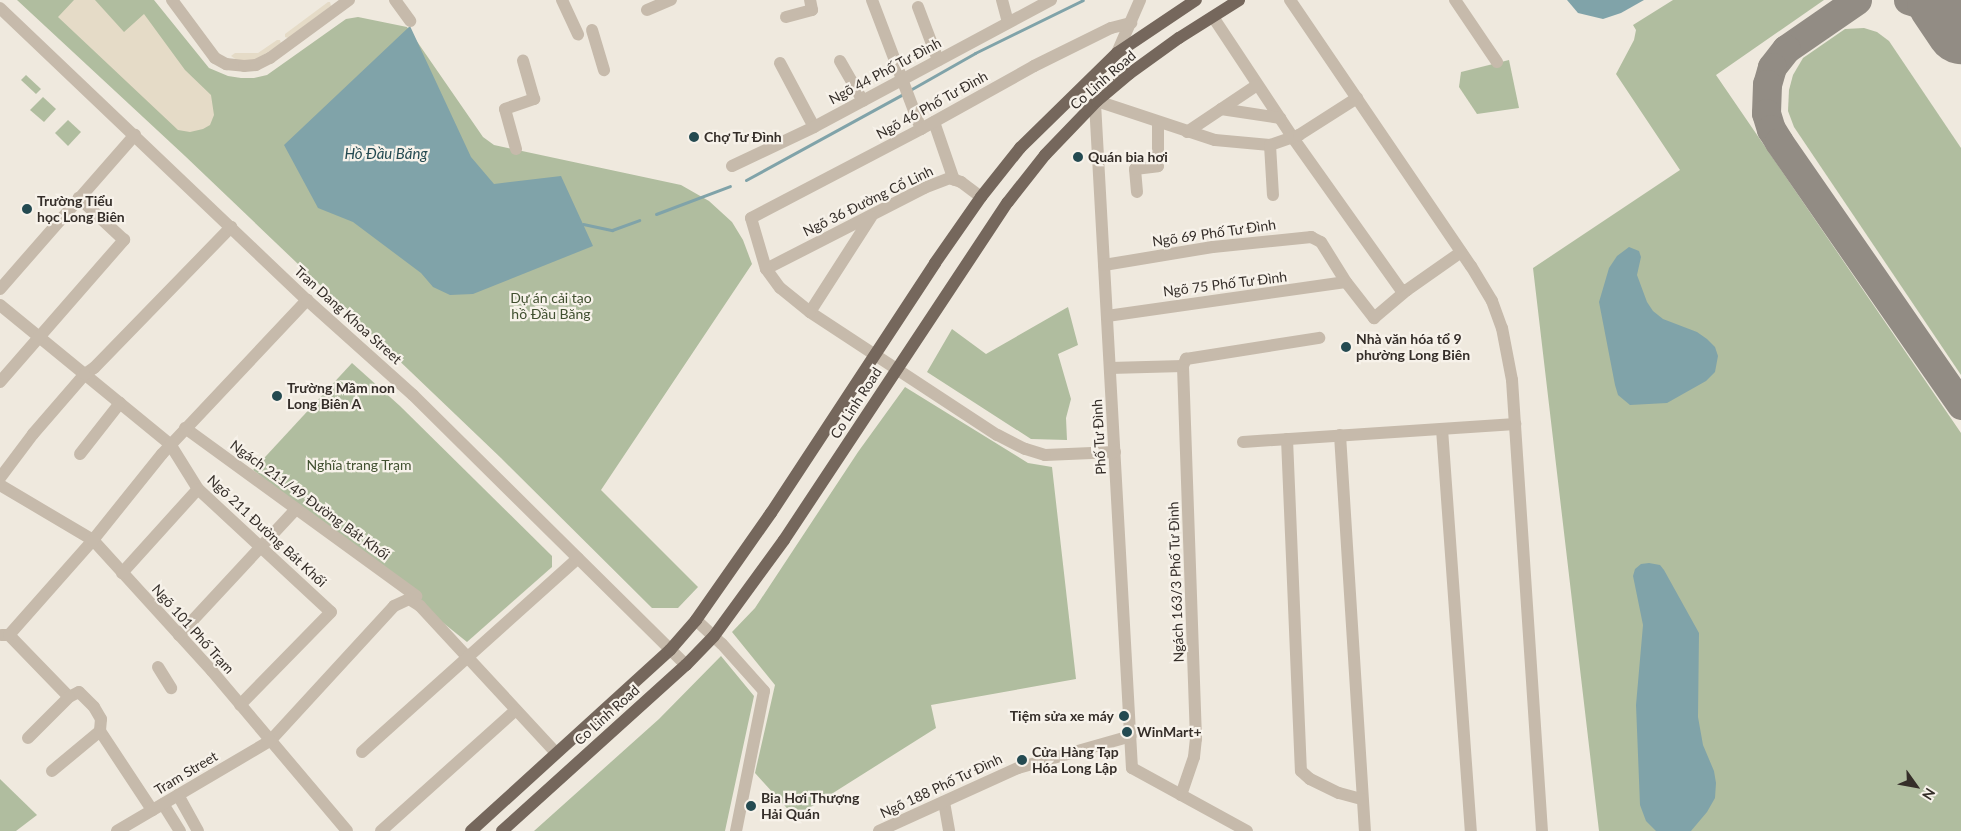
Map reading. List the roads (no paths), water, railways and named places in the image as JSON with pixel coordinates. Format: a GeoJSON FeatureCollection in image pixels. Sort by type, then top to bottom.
{"type":"FeatureCollection","features":[{"type":"Feature","properties":{"kind":"main road","name":"Co Linh Road"},"geometry":{"type":"LineString","coordinates":[[471,831],[670,650],[696,620],[760,529],[874,355],[981,197],[1020,148],[1117,53],[1196,0]]}},
{"type":"Feature","properties":{"kind":"main road","name":"Co Linh Road"},"geometry":{"type":"LineString","coordinates":[[502,831],[686,665],[714,636],[784,540],[1008,202],[1046,155],[1096,102],[1129,74],[1239,0]]}},
{"type":"Feature","properties":{"kind":"street"},"geometry":{"type":"LineString","coordinates":[[172,0],[215,58],[226,64],[244,66],[256,65],[270,58],[349,0]]}},
{"type":"Feature","properties":{"kind":"street"},"geometry":{"type":"LineString","coordinates":[[395,0],[410,21]]}},
{"type":"Feature","properties":{"kind":"street"},"geometry":{"type":"LineString","coordinates":[[562,0],[578,35]]}},
{"type":"Feature","properties":{"kind":"street"},"geometry":{"type":"LineString","coordinates":[[647,10],[671,0]]}},
{"type":"Feature","properties":{"kind":"street"},"geometry":{"type":"LineString","coordinates":[[786,17],[812,10],[810,0]]}},
{"type":"Feature","properties":{"kind":"street"},"geometry":{"type":"LineString","coordinates":[[872,0],[921,128]]}},
{"type":"Feature","properties":{"kind":"street"},"geometry":{"type":"LineString","coordinates":[[1002,0],[1008,22]]}},
{"type":"Feature","properties":{"kind":"street","name":"Ngõ 44 Phố Tư Đình"},"geometry":{"type":"LineString","coordinates":[[732,166],[814,127],[862,101],[903,83],[938,60],[1051,0]]}},
{"type":"Feature","properties":{"kind":"street"},"geometry":{"type":"LineString","coordinates":[[1117,53],[1140,0]]}},
{"type":"Feature","properties":{"kind":"street"},"geometry":{"type":"LineString","coordinates":[[1290,0],[1461,252],[1492,301],[1502,328],[1509,360],[1515,424],[1542,831]]}},
{"type":"Feature","properties":{"kind":"street"},"geometry":{"type":"LineString","coordinates":[[1455,0],[1497,62]]}},
{"type":"Feature","properties":{"kind":"street"},"geometry":{"type":"LineString","coordinates":[[918,7],[938,60]]}},
{"type":"Feature","properties":{"kind":"street","name":"Tran Dang Khoa Street"},"geometry":{"type":"LineString","coordinates":[[0,8],[307,300],[413,395],[686,665]]}},
{"type":"Feature","properties":{"kind":"street"},"geometry":{"type":"LineString","coordinates":[[1213,17],[1293,138],[1401,290],[1407,290]]}},
{"type":"Feature","properties":{"kind":"street","name":"Ngõ 46 Phố Tư Đình"},"geometry":{"type":"LineString","coordinates":[[766,269],[751,218],[934,122],[1034,66],[1111,28],[1130,23]]}},
{"type":"Feature","properties":{"kind":"street"},"geometry":{"type":"LineString","coordinates":[[592,30],[604,70]]}},
{"type":"Feature","properties":{"kind":"street"},"geometry":{"type":"LineString","coordinates":[[516,149],[505,109],[534,98],[523,61]]}},
{"type":"Feature","properties":{"kind":"street"},"geometry":{"type":"LineString","coordinates":[[840,61],[862,101]]}},
{"type":"Feature","properties":{"kind":"street"},"geometry":{"type":"LineString","coordinates":[[780,63],[814,127]]}},
{"type":"Feature","properties":{"kind":"street"},"geometry":{"type":"LineString","coordinates":[[1187,132],[1257,85]]}},
{"type":"Feature","properties":{"kind":"street"},"geometry":{"type":"LineString","coordinates":[[1096,102],[1215,140],[1270,145],[1293,138],[1357,98]]}},
{"type":"Feature","properties":{"kind":"street","name":"Phố Tư Đình"},"geometry":{"type":"LineString","coordinates":[[1096,102],[1132,768],[1181,796]]}},
{"type":"Feature","properties":{"kind":"street"},"geometry":{"type":"LineString","coordinates":[[1221,109],[1280,118]]}},
{"type":"Feature","properties":{"kind":"street"},"geometry":{"type":"LineString","coordinates":[[934,122],[954,180]]}},
{"type":"Feature","properties":{"kind":"street"},"geometry":{"type":"LineString","coordinates":[[1137,192],[1135,169],[1158,166],[1158,123]]}},
{"type":"Feature","properties":{"kind":"street"},"geometry":{"type":"LineString","coordinates":[[0,289],[134,134]]}},
{"type":"Feature","properties":{"kind":"street"},"geometry":{"type":"LineString","coordinates":[[1270,145],[1273,195]]}},
{"type":"Feature","properties":{"kind":"street","name":"Ngõ 36 Đường Cổ Linh"},"geometry":{"type":"LineString","coordinates":[[766,269],[924,188],[950,178],[981,197]]}},
{"type":"Feature","properties":{"kind":"street"},"geometry":{"type":"LineString","coordinates":[[0,382],[38,336],[124,240],[80,198]]}},
{"type":"Feature","properties":{"kind":"street"},"geometry":{"type":"LineString","coordinates":[[810,312],[872,215]]}},
{"type":"Feature","properties":{"kind":"street"},"geometry":{"type":"LineString","coordinates":[[0,478],[33,434],[85,374],[94,368],[231,227]]}},
{"type":"Feature","properties":{"kind":"street","name":"Ngõ 69 Phố Tư Đình"},"geometry":{"type":"LineString","coordinates":[[1104,265],[1213,247],[1302,237],[1316,239],[1324,246],[1346,282]]}},
{"type":"Feature","properties":{"kind":"street"},"geometry":{"type":"LineString","coordinates":[[1346,282],[1374,318],[1407,290],[1461,252]]}},
{"type":"Feature","properties":{"kind":"street"},"geometry":{"type":"LineString","coordinates":[[766,269],[780,288],[810,312],[997,435],[1025,450],[1055,456],[1115,452]]}},
{"type":"Feature","properties":{"kind":"street","name":"Ngõ 75 Phố Tư Đình"},"geometry":{"type":"LineString","coordinates":[[1107,316],[1346,282]]}},
{"type":"Feature","properties":{"kind":"street"},"geometry":{"type":"LineString","coordinates":[[69,697],[4,635],[93,540],[170,444],[307,300]]}},
{"type":"Feature","properties":{"kind":"street","name":"Ngõ 211 Đường Bát Khối"},"geometry":{"type":"LineString","coordinates":[[0,305],[170,444],[198,489],[331,612],[240,705]]}},
{"type":"Feature","properties":{"kind":"street"},"geometry":{"type":"LineString","coordinates":[[1110,368],[1183,366],[1186,359],[1319,338]]}},
{"type":"Feature","properties":{"kind":"street","name":"Ngách 163/3 Phố Tư Đình"},"geometry":{"type":"LineString","coordinates":[[1181,796],[1194,757],[1196,739],[1183,366]]}},
{"type":"Feature","properties":{"kind":"street"},"geometry":{"type":"LineString","coordinates":[[80,454],[120,403]]}},
{"type":"Feature","properties":{"kind":"street"},"geometry":{"type":"LineString","coordinates":[[1243,442],[1515,424]]}},
{"type":"Feature","properties":{"kind":"street","name":"Ngách 211/49 Đường Bát Khối"},"geometry":{"type":"LineString","coordinates":[[185,428],[416,596]]}},
{"type":"Feature","properties":{"kind":"street"},"geometry":{"type":"LineString","coordinates":[[1442,429],[1471,831]]}},
{"type":"Feature","properties":{"kind":"street"},"geometry":{"type":"LineString","coordinates":[[1340,435],[1364,831]]}},
{"type":"Feature","properties":{"kind":"street"},"geometry":{"type":"LineString","coordinates":[[1287,439],[1301,771],[1310,780],[1339,793],[1362,799]]}},
{"type":"Feature","properties":{"kind":"street","name":"Ngõ 101 Phố Trạm"},"geometry":{"type":"LineString","coordinates":[[0,485],[93,540],[240,705],[346,831]]}},
{"type":"Feature","properties":{"kind":"street"},"geometry":{"type":"LineString","coordinates":[[122,573],[198,489]]}},
{"type":"Feature","properties":{"kind":"street"},"geometry":{"type":"LineString","coordinates":[[179,635],[296,509]]}},
{"type":"Feature","properties":{"kind":"street"},"geometry":{"type":"LineString","coordinates":[[362,752],[578,558]]}},
{"type":"Feature","properties":{"kind":"street","name":"Tram Street"},"geometry":{"type":"LineString","coordinates":[[117,831],[270,741],[394,606],[401,601],[409,600],[420,606],[468,657]]}},
{"type":"Feature","properties":{"kind":"street"},"geometry":{"type":"LineString","coordinates":[[696,620],[714,636],[764,692],[736,831]]}},
{"type":"Feature","properties":{"kind":"street"},"geometry":{"type":"LineString","coordinates":[[468,657],[556,753]]}},
{"type":"Feature","properties":{"kind":"street"},"geometry":{"type":"LineString","coordinates":[[158,667],[171,688]]}},
{"type":"Feature","properties":{"kind":"street"},"geometry":{"type":"LineString","coordinates":[[28,738],[69,697],[79,692],[94,707],[101,719],[100,731],[157,807],[180,831]]}},
{"type":"Feature","properties":{"kind":"street"},"geometry":{"type":"LineString","coordinates":[[381,831],[516,710]]}},
{"type":"Feature","properties":{"kind":"street"},"geometry":{"type":"LineString","coordinates":[[52,771],[100,731]]}},
{"type":"Feature","properties":{"kind":"street","name":"Ngõ 188 Phố Tư Đình"},"geometry":{"type":"LineString","coordinates":[[879,831],[1018,768],[1131,736]]}},
{"type":"Feature","properties":{"kind":"street"},"geometry":{"type":"LineString","coordinates":[[178,795],[198,831]]}},
{"type":"Feature","properties":{"kind":"street"},"geometry":{"type":"LineString","coordinates":[[1181,796],[1247,831]]}},
{"type":"Feature","properties":{"kind":"street"},"geometry":{"type":"LineString","coordinates":[[944,802],[949,831]]}},
{"type":"Feature","properties":{"kind":"water"},"geometry":{"type":"Polygon","coordinates":[[[1567,0],[1644,0],[1621,13],[1603,19],[1578,13],[1567,0]]]}},
{"type":"Feature","properties":{"kind":"water","name":"Hồ Đầu Băng"},"geometry":{"type":"Polygon","coordinates":[[[410,26],[471,157],[494,184],[561,176],[593,246],[473,294],[450,295],[433,287],[421,273],[353,222],[318,208],[284,145],[410,26]]]}},
{"type":"Feature","properties":{"kind":"water"},"geometry":{"type":"Polygon","coordinates":[[[1629,247],[1639,251],[1641,257],[1637,275],[1647,302],[1653,311],[1663,319],[1697,332],[1715,347],[1718,356],[1715,372],[1706,381],[1667,403],[1630,405],[1618,395],[1615,385],[1599,302],[1609,268],[1617,256],[1629,247]]]}},
{"type":"Feature","properties":{"kind":"water"},"geometry":{"type":"Polygon","coordinates":[[[1641,564],[1660,565],[1664,570],[1699,633],[1698,717],[1703,745],[1714,771],[1716,783],[1715,798],[1707,812],[1691,831],[1656,831],[1646,821],[1640,805],[1636,705],[1643,625],[1633,576],[1635,569],[1641,564]]]}},
{"type":"Feature","properties":{"kind":"waterway"},"geometry":{"type":"LineString","coordinates":[[910,90],[975,53],[1083,0]]}},
{"type":"Feature","properties":{"kind":"waterway"},"geometry":{"type":"LineString","coordinates":[[746,180],[905,93]]}},
{"type":"Feature","properties":{"kind":"waterway"},"geometry":{"type":"LineString","coordinates":[[656,214],[730,186]]}},
{"type":"Feature","properties":{"kind":"waterway"},"geometry":{"type":"LineString","coordinates":[[583,224],[612,230],[639,220]]}},
{"type":"Feature","properties":{"kind":"place","name":"Chợ Tư Đình"},"geometry":{"type":"Point","coordinates":[694,137]}},
{"type":"Feature","properties":{"kind":"place","name":"Quán bia hơi"},"geometry":{"type":"Point","coordinates":[1078,157]}},
{"type":"Feature","properties":{"kind":"place","name":"Trường Tiểu học Long Biên"},"geometry":{"type":"Point","coordinates":[27,209]}},
{"type":"Feature","properties":{"kind":"place","name":"Nhà văn hóa tổ 9 phường Long Biên"},"geometry":{"type":"Point","coordinates":[1346,347]}},
{"type":"Feature","properties":{"kind":"place","name":"Trường Mầm non Long Biên A"},"geometry":{"type":"Point","coordinates":[277,396]}},
{"type":"Feature","properties":{"kind":"place","name":"Tiệm sửa xe máy"},"geometry":{"type":"Point","coordinates":[1124,716]}},
{"type":"Feature","properties":{"kind":"place","name":"WinMart+"},"geometry":{"type":"Point","coordinates":[1127,732]}},
{"type":"Feature","properties":{"kind":"place","name":"Cửa Hàng Tạp Hóa Long Lập"},"geometry":{"type":"Point","coordinates":[1022,760]}},
{"type":"Feature","properties":{"kind":"place","name":"Bia Hơi Thượng Hải Quán"},"geometry":{"type":"Point","coordinates":[751,806]}},
{"type":"Feature","properties":{"kind":"park label","name":"Dự án cải tạo hồ Đầu Băng"},"geometry":{"type":"Point","coordinates":[551,306]}},
{"type":"Feature","properties":{"kind":"park label","name":"Nghĩa trang Trạm"},"geometry":{"type":"Point","coordinates":[359,465]}}]}
